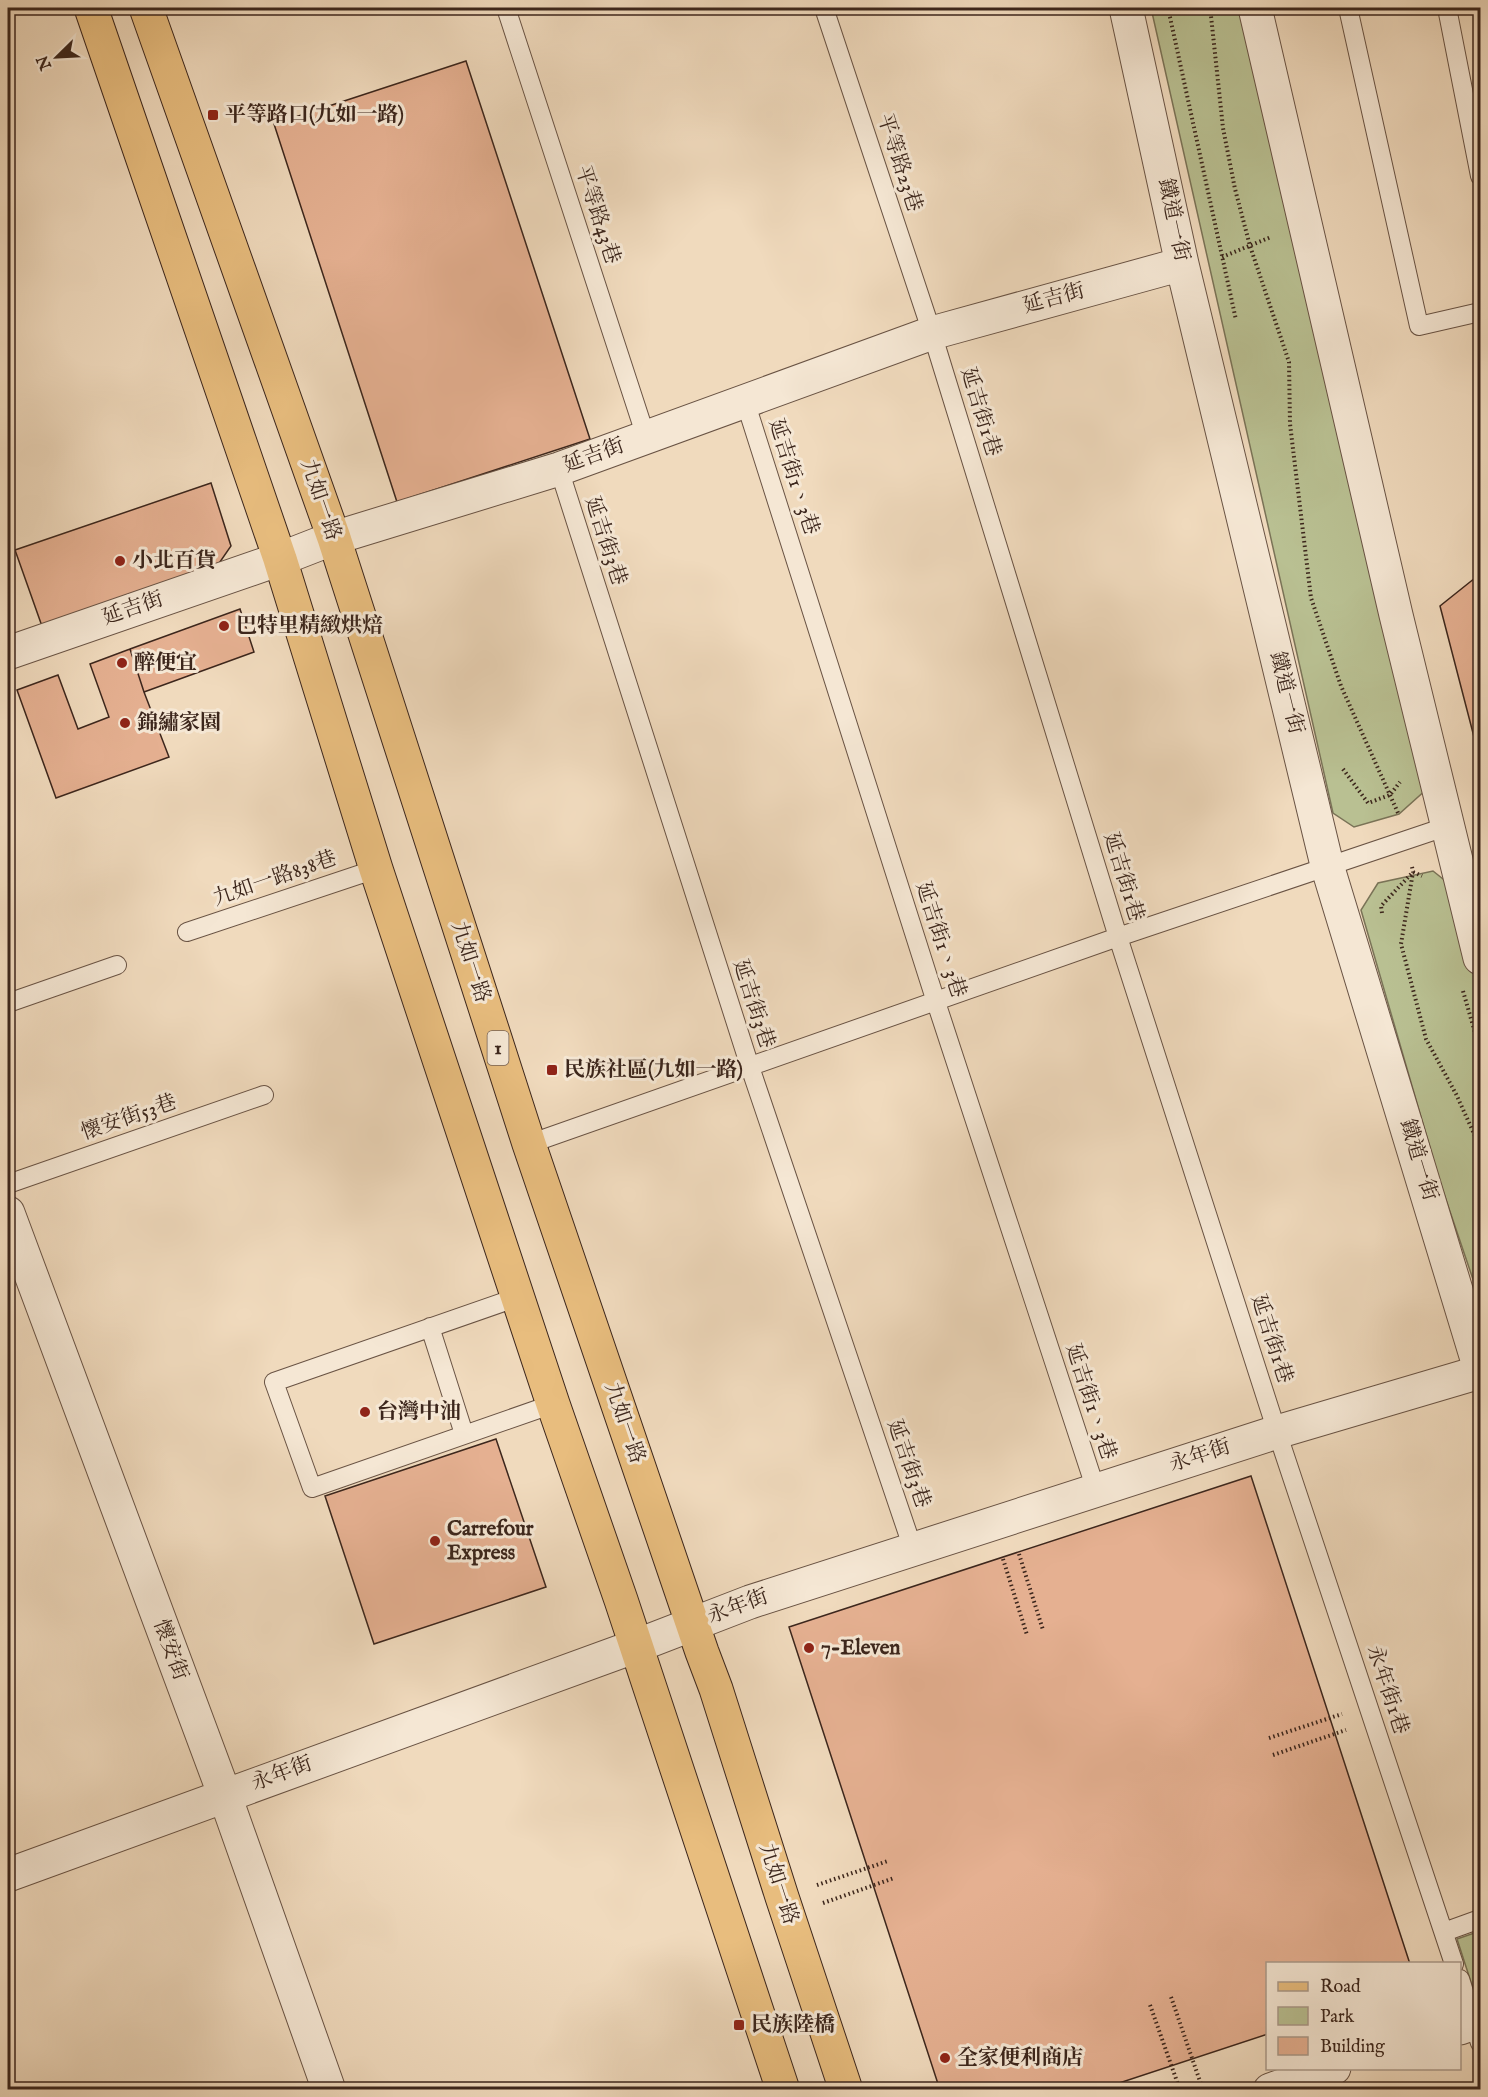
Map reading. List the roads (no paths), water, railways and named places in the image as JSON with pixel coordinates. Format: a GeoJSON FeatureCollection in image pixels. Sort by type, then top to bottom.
{"type":"FeatureCollection","features":[{"type":"Feature","properties":{"kind":"main road"},"geometry":{"type":"LineString","coordinates":[[91,8],[280,559],[376,869],[783,2090]]}},
{"type":"Feature","properties":{"kind":"main road","name":"九如一路"},"geometry":{"type":"LineString","coordinates":[[146,8],[334,538],[529,1144],[716,1689],[846,2090]]}},
{"type":"Feature","properties":{"kind":"street","name":"鐵道一街"},"geometry":{"type":"LineString","coordinates":[[1126,8],[1182,264],[1327,865],[1444,1245],[1480,1371]]}},
{"type":"Feature","properties":{"kind":"street"},"geometry":{"type":"LineString","coordinates":[[1256,8],[1396,615],[1448,826],[1471,970]]}},
{"type":"Feature","properties":{"kind":"street","name":"延吉街"},"geometry":{"type":"LineString","coordinates":[[8,653],[280,559],[334,538],[559,469],[932,333],[1182,264]]}},
{"type":"Feature","properties":{"kind":"street","name":"懷安街"},"geometry":{"type":"LineString","coordinates":[[8,1213],[225,1796],[329,2090]]}},
{"type":"Feature","properties":{"kind":"street","name":"永年街"},"geometry":{"type":"LineString","coordinates":[[8,1875],[768,1596],[1277,1432],[1480,1371]]}},
{"type":"Feature","properties":{"kind":"street"},"geometry":{"type":"LineString","coordinates":[[1270,2090],[1328,2070]]}},
{"type":"Feature","properties":{"kind":"lane","name":"平等路43巷"},"geometry":{"type":"LineString","coordinates":[[506,8],[646,437]]}},
{"type":"Feature","properties":{"kind":"lane","name":"平等路23巷"},"geometry":{"type":"LineString","coordinates":[[824,8],[932,333]]}},
{"type":"Feature","properties":{"kind":"lane"},"geometry":{"type":"LineString","coordinates":[[1348,8],[1419,326],[1480,312]]}},
{"type":"Feature","properties":{"kind":"lane"},"geometry":{"type":"LineString","coordinates":[[1447,8],[1480,176]]}},
{"type":"Feature","properties":{"kind":"lane","name":"延吉街1巷"},"geometry":{"type":"LineString","coordinates":[[932,333],[1118,937],[1277,1432]]}},
{"type":"Feature","properties":{"kind":"lane","name":"延吉街1、3巷"},"geometry":{"type":"LineString","coordinates":[[745,401],[936,1002],[1096,1490]]}},
{"type":"Feature","properties":{"kind":"lane","name":"延吉街3巷"},"geometry":{"type":"LineString","coordinates":[[559,469],[750,1067],[913,1549]]}},
{"type":"Feature","properties":{"kind":"lane"},"geometry":{"type":"LineString","coordinates":[[529,1144],[1118,937],[1448,826]]}},
{"type":"Feature","properties":{"kind":"lane","name":"九如一路838巷"},"geometry":{"type":"LineString","coordinates":[[187,932],[376,869]]}},
{"type":"Feature","properties":{"kind":"lane"},"geometry":{"type":"LineString","coordinates":[[8,1003],[117,965]]}},
{"type":"Feature","properties":{"kind":"lane","name":"懷安街53巷"},"geometry":{"type":"LineString","coordinates":[[8,1184],[264,1095]]}},
{"type":"Feature","properties":{"kind":"lane"},"geometry":{"type":"LineString","coordinates":[[518,1297],[274,1382],[312,1488],[553,1404]]}},
{"type":"Feature","properties":{"kind":"lane"},"geometry":{"type":"LineString","coordinates":[[430,1327],[464,1434]]}},
{"type":"Feature","properties":{"kind":"lane","name":"永年街1巷"},"geometry":{"type":"LineString","coordinates":[[1277,1432],[1453,1962]]}},
{"type":"Feature","properties":{"kind":"lane"},"geometry":{"type":"LineString","coordinates":[[1444,1932],[1480,1919]]}},
{"type":"Feature","properties":{"kind":"lane"},"geometry":{"type":"LineString","coordinates":[[1461,1984],[1471,2031]]}},
{"type":"Feature","properties":{"kind":"place","name":"平等路口(九如一路)"},"geometry":{"type":"Point","coordinates":[213,115]}},
{"type":"Feature","properties":{"kind":"place","name":"小北百貨"},"geometry":{"type":"Point","coordinates":[120,561]}},
{"type":"Feature","properties":{"kind":"place","name":"巴特里精緻烘焙"},"geometry":{"type":"Point","coordinates":[224,626]}},
{"type":"Feature","properties":{"kind":"place","name":"醉便宜"},"geometry":{"type":"Point","coordinates":[122,663]}},
{"type":"Feature","properties":{"kind":"place","name":"錦繡家園"},"geometry":{"type":"Point","coordinates":[125,723]}},
{"type":"Feature","properties":{"kind":"place","name":"民族社區(九如一路)"},"geometry":{"type":"Point","coordinates":[552,1070]}},
{"type":"Feature","properties":{"kind":"place","name":"台灣中油"},"geometry":{"type":"Point","coordinates":[365,1412]}},
{"type":"Feature","properties":{"kind":"place","name":"Carrefour Express"},"geometry":{"type":"Point","coordinates":[435,1541]}},
{"type":"Feature","properties":{"kind":"place","name":"7-Eleven"},"geometry":{"type":"Point","coordinates":[809,1648]}},
{"type":"Feature","properties":{"kind":"place","name":"民族陸橋"},"geometry":{"type":"Point","coordinates":[739,2025]}},
{"type":"Feature","properties":{"kind":"place","name":"全家便利商店"},"geometry":{"type":"Point","coordinates":[945,2058]}}]}
